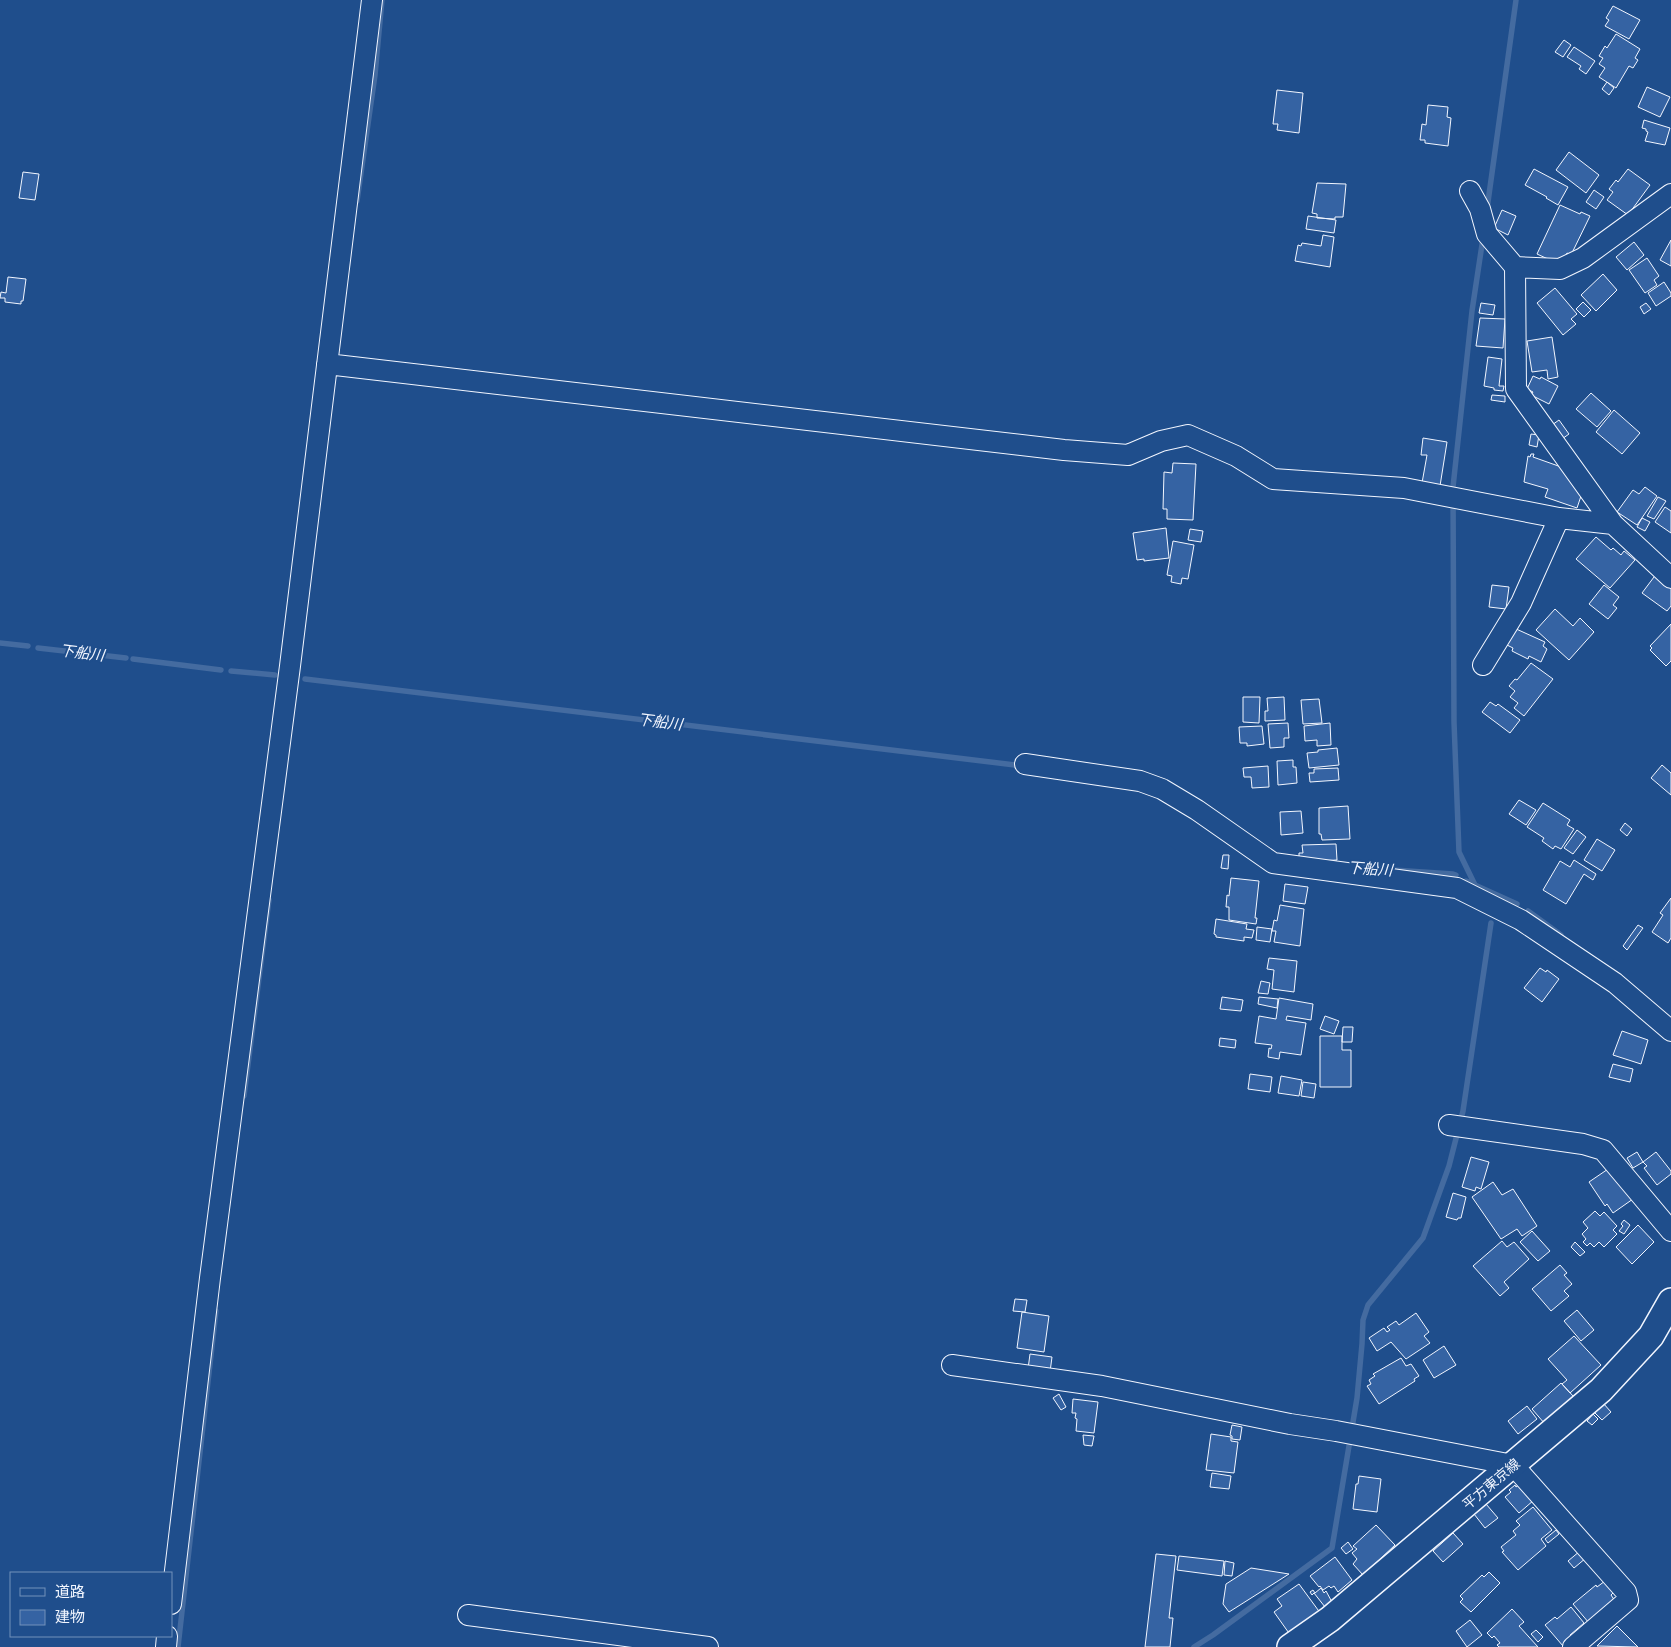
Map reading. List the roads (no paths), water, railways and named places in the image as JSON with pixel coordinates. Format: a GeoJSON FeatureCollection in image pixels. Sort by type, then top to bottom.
{"type":"FeatureCollection","features":[{"type":"Feature","properties":{"kind":"main road","name":"平方東京線"},"geometry":{"type":"LineString","coordinates":[[1290,1647],[1330,1619],[1601,1390],[1650,1336],[1671,1301]]}},
{"type":"Feature","properties":{"kind":"street"},"geometry":{"type":"LineString","coordinates":[[172,1596],[209,1288],[288,686],[372,0]]}},
{"type":"Feature","properties":{"kind":"street"},"geometry":{"type":"LineString","coordinates":[[1470,191],[1480,209],[1487,234],[1515,267],[1516,389],[1613,524],[1671,578]]}},
{"type":"Feature","properties":{"kind":"street"},"geometry":{"type":"LineString","coordinates":[[1515,267],[1560,269],[1583,258],[1671,194]]}},
{"type":"Feature","properties":{"kind":"street"},"geometry":{"type":"LineString","coordinates":[[327,364],[1064,450],[1128,454],[1161,441],[1188,435],[1236,456],[1273,479],[1404,488],[1559,518],[1613,524]]}},
{"type":"Feature","properties":{"kind":"street"},"geometry":{"type":"LineString","coordinates":[[1483,665],[1521,603],[1559,518]]}},
{"type":"Feature","properties":{"kind":"street"},"geometry":{"type":"LineString","coordinates":[[1025,764],[1140,781],[1162,789],[1197,810],[1273,863],[1457,888],[1521,920],[1615,983],[1671,1031]]}},
{"type":"Feature","properties":{"kind":"street"},"geometry":{"type":"LineString","coordinates":[[1449,1125],[1583,1144],[1603,1150],[1671,1231]]}},
{"type":"Feature","properties":{"kind":"street"},"geometry":{"type":"LineString","coordinates":[[952,1365],[1102,1386],[1290,1424],[1365,1436],[1513,1465],[1626,1592],[1628,1600],[1572,1647]]}},
{"type":"Feature","properties":{"kind":"street"},"geometry":{"type":"LineString","coordinates":[[468,1615],[708,1647]]}},
{"type":"Feature","properties":{"kind":"waterway"},"geometry":{"type":"LineString","coordinates":[[357,201],[375,75],[382,0]]}},
{"type":"Feature","properties":{"kind":"waterway"},"geometry":{"type":"LineString","coordinates":[[1487,209],[1516,0]]}},
{"type":"Feature","properties":{"kind":"waterway"},"geometry":{"type":"LineString","coordinates":[[1475,885],[1459,852],[1454,722],[1453,487],[1472,311],[1483,238]]}},
{"type":"Feature","properties":{"kind":"waterway","name":"下船川"},"geometry":{"type":"LineString","coordinates":[[0,643],[28,646]]}},
{"type":"Feature","properties":{"kind":"waterway","name":"下船川"},"geometry":{"type":"LineString","coordinates":[[38,648],[126,658]]}},
{"type":"Feature","properties":{"kind":"waterway","name":"下船川"},"geometry":{"type":"LineString","coordinates":[[133,659],[221,670]]}},
{"type":"Feature","properties":{"kind":"waterway","name":"下船川"},"geometry":{"type":"LineString","coordinates":[[231,671],[275,675]]}},
{"type":"Feature","properties":{"kind":"waterway","name":"下船川"},"geometry":{"type":"LineString","coordinates":[[305,679],[1015,765]]}},
{"type":"Feature","properties":{"kind":"waterway","name":"下船川"},"geometry":{"type":"LineString","coordinates":[[1393,870],[1456,875]]}},
{"type":"Feature","properties":{"kind":"waterway","name":"下船川"},"geometry":{"type":"LineString","coordinates":[[1466,881],[1517,904]]}},
{"type":"Feature","properties":{"kind":"waterway"},"geometry":{"type":"LineString","coordinates":[[244,1096],[269,900]]}},
{"type":"Feature","properties":{"kind":"waterway","name":"下船川"},"geometry":{"type":"LineString","coordinates":[[1528,911],[1561,935]]}},
{"type":"Feature","properties":{"kind":"waterway"},"geometry":{"type":"LineString","coordinates":[[1194,1647],[1332,1548],[1357,1398],[1363,1320],[1368,1305],[1423,1238],[1449,1166],[1463,1111],[1491,923]]}},
{"type":"Feature","properties":{"kind":"waterway"},"geometry":{"type":"LineString","coordinates":[[178,1647],[216,1311]]}}]}
